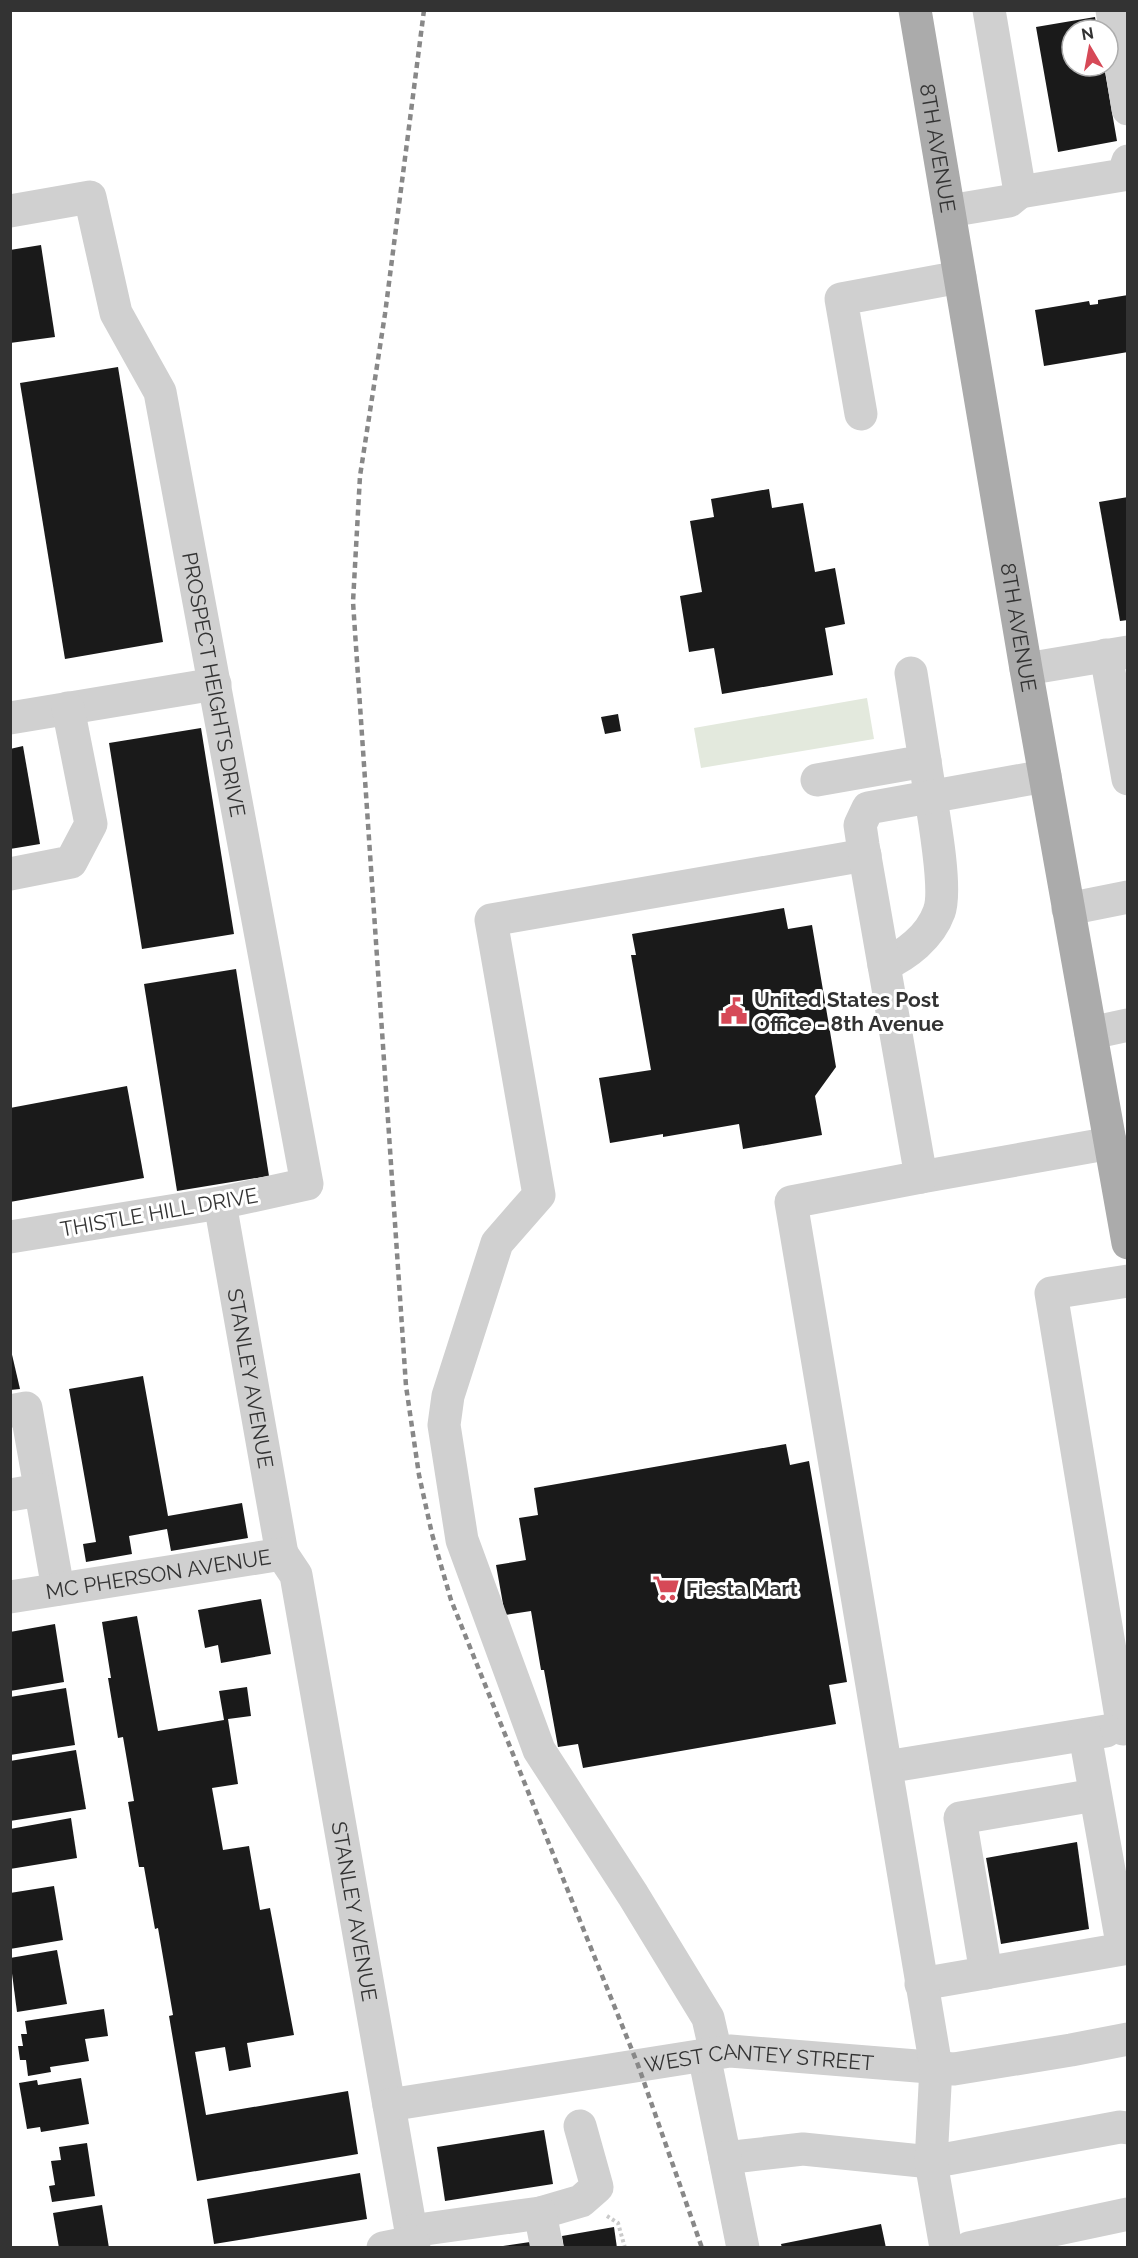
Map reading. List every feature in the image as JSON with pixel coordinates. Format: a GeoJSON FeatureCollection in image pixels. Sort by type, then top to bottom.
{"type":"FeatureCollection","features":[{"type":"Feature","properties":{"kind":"main road","name":"8TH AVENUE"},"geometry":{"type":"LineString","coordinates":[[915,10],[1068,909],[1118,1159],[1128,1243]]}},
{"type":"Feature","properties":{"kind":"street"},"geometry":{"type":"LineString","coordinates":[[989,10],[1020,192]]}},
{"type":"Feature","properties":{"kind":"street"},"geometry":{"type":"LineString","coordinates":[[1112,10],[1128,109]]}},
{"type":"Feature","properties":{"kind":"street"},"geometry":{"type":"LineString","coordinates":[[949,211],[1009,201],[1020,192],[1123,175],[1128,161]]}},
{"type":"Feature","properties":{"kind":"street","name":"PROSPECT HEIGHTS DRIVE"},"geometry":{"type":"LineString","coordinates":[[10,212],[90,197],[116,313],[160,392],[307,1184]]}},
{"type":"Feature","properties":{"kind":"street"},"geometry":{"type":"LineString","coordinates":[[861,414],[840,299],[960,278]]}},
{"type":"Feature","properties":{"kind":"street"},"geometry":{"type":"LineString","coordinates":[[1026,669],[1117,653],[1128,779]]}},
{"type":"Feature","properties":{"kind":"street"},"geometry":{"type":"LineString","coordinates":[[884,965],[901,957],[912,948],[928,930],[940,911],[942,881],[911,673]]}},
{"type":"Feature","properties":{"kind":"street"},"geometry":{"type":"LineString","coordinates":[[10,718],[214,684]]}},
{"type":"Feature","properties":{"kind":"street"},"geometry":{"type":"LineString","coordinates":[[10,874],[71,862],[91,824],[68,708]]}},
{"type":"Feature","properties":{"kind":"street"},"geometry":{"type":"LineString","coordinates":[[817,780],[925,761]]}},
{"type":"Feature","properties":{"kind":"street"},"geometry":{"type":"LineString","coordinates":[[921,1177],[860,825],[868,808],[1045,776]]}},
{"type":"Feature","properties":{"kind":"street"},"geometry":{"type":"LineString","coordinates":[[743,2247],[725,2158],[710,2054],[708,2018],[633,1895],[539,1750],[462,1540],[444,1425],[448,1396],[497,1244],[539,1195],[491,921],[865,855]]}},
{"type":"Feature","properties":{"kind":"street"},"geometry":{"type":"LineString","coordinates":[[1068,909],[1128,897]]}},
{"type":"Feature","properties":{"kind":"street"},"geometry":{"type":"LineString","coordinates":[[1091,1033],[1128,1025]]}},
{"type":"Feature","properties":{"kind":"street"},"geometry":{"type":"LineString","coordinates":[[946,2247],[931,2162],[936,2067],[791,1202],[921,1177],[1118,1159]]}},
{"type":"Feature","properties":{"kind":"street","name":"THISTLE HILL DRIVE"},"geometry":{"type":"LineString","coordinates":[[10,1237],[220,1203],[307,1184]]}},
{"type":"Feature","properties":{"kind":"street","name":"STANLEY AVENUE"},"geometry":{"type":"LineString","coordinates":[[220,1203],[389,2105],[405,2242]]}},
{"type":"Feature","properties":{"kind":"street"},"geometry":{"type":"LineString","coordinates":[[886,1767],[1125,1728],[1051,1293],[1128,1281]]}},
{"type":"Feature","properties":{"kind":"street"},"geometry":{"type":"LineString","coordinates":[[23,1419],[25,1493],[58,1589]]}},
{"type":"Feature","properties":{"kind":"street","name":"MC PHERSON AVENUE"},"geometry":{"type":"LineString","coordinates":[[10,1597],[58,1589],[289,1564]]}},
{"type":"Feature","properties":{"kind":"street"},"geometry":{"type":"LineString","coordinates":[[921,1984],[1123,1949],[1085,1735]]}},
{"type":"Feature","properties":{"kind":"street"},"geometry":{"type":"LineString","coordinates":[[986,1973],[960,1818],[1095,1795]]}},
{"type":"Feature","properties":{"kind":"street","name":"WEST CANTEY STREET"},"geometry":{"type":"LineString","coordinates":[[389,2105],[730,2051],[954,2069],[1128,2039]]}},
{"type":"Feature","properties":{"kind":"street"},"geometry":{"type":"LineString","coordinates":[[405,2242],[540,2213],[580,2201],[597,2187],[580,2126]]}},
{"type":"Feature","properties":{"kind":"street"},"geometry":{"type":"LineString","coordinates":[[725,2158],[803,2149],[931,2162],[1120,2127],[1128,2128]]}},
{"type":"Feature","properties":{"kind":"street"},"geometry":{"type":"LineString","coordinates":[[540,2213],[547,2247]]}},
{"type":"Feature","properties":{"kind":"street"},"geometry":{"type":"LineString","coordinates":[[969,2247],[1128,2214]]}},
{"type":"Feature","properties":{"kind":"shaded area"},"geometry":{"type":"Polygon","coordinates":[[[867,698],[874,739],[701,768],[694,728],[867,698]]]}},
{"type":"Feature","properties":{"kind":"building"},"geometry":{"type":"Polygon","coordinates":[[[1060,23],[1060,78],[1106,78],[1117,141],[1058,152],[1036,27],[1060,23]]]}},
{"type":"Feature","properties":{"kind":"building"},"geometry":{"type":"Polygon","coordinates":[[[41,245],[55,337],[10,343],[10,250],[41,245]]]}},
{"type":"Feature","properties":{"kind":"building"},"geometry":{"type":"Polygon","coordinates":[[[1128,295],[1128,352],[1044,366],[1035,310],[1089,301],[1090,305],[1098,304],[1098,300],[1128,295]]]}},
{"type":"Feature","properties":{"kind":"building"},"geometry":{"type":"Polygon","coordinates":[[[118,367],[163,642],[65,659],[20,383],[118,367]]]}},
{"type":"Feature","properties":{"kind":"building"},"geometry":{"type":"Polygon","coordinates":[[[769,489],[772,508],[803,503],[815,572],[835,568],[845,624],[825,628],[833,675],[722,694],[714,648],[689,652],[680,596],[702,592],[690,521],[714,517],[711,499],[769,489]]]}},
{"type":"Feature","properties":{"kind":"building"},"geometry":{"type":"Polygon","coordinates":[[[1128,497],[1128,620],[1120,621],[1099,502],[1128,497]]]}},
{"type":"Feature","properties":{"kind":"building"},"geometry":{"type":"Polygon","coordinates":[[[618,714],[621,731],[605,734],[601,717],[618,714]]]}},
{"type":"Feature","properties":{"kind":"building"},"geometry":{"type":"Polygon","coordinates":[[[201,728],[234,934],[142,949],[109,743],[201,728]]]}},
{"type":"Feature","properties":{"kind":"building"},"geometry":{"type":"Polygon","coordinates":[[[23,746],[40,844],[10,849],[10,749],[23,746]]]}},
{"type":"Feature","properties":{"kind":"building","name":"United States Post Office - 8th Avenue"},"geometry":{"type":"Polygon","coordinates":[[[784,908],[788,929],[812,925],[836,1067],[815,1096],[822,1135],[743,1149],[739,1124],[610,1143],[599,1078],[651,1070],[631,955],[636,955],[632,934],[784,908]]]}},
{"type":"Feature","properties":{"kind":"building"},"geometry":{"type":"Polygon","coordinates":[[[236,969],[269,1176],[177,1191],[144,984],[236,969]]]}},
{"type":"Feature","properties":{"kind":"building"},"geometry":{"type":"Polygon","coordinates":[[[127,1086],[144,1178],[10,1202],[10,1108],[127,1086]]]}},
{"type":"Feature","properties":{"kind":"building"},"geometry":{"type":"Polygon","coordinates":[[[10,1346],[20,1389],[10,1390],[10,1346]]]}},
{"type":"Feature","properties":{"kind":"building"},"geometry":{"type":"Polygon","coordinates":[[[143,1376],[168,1516],[242,1503],[248,1538],[171,1551],[167,1529],[129,1536],[132,1554],[86,1562],[83,1544],[96,1542],[69,1389],[143,1376]]]}},
{"type":"Feature","properties":{"kind":"building","name":"Fiesta Mart"},"geometry":{"type":"Polygon","coordinates":[[[786,1444],[790,1465],[809,1461],[847,1682],[829,1685],[836,1724],[583,1768],[578,1744],[558,1747],[531,1611],[505,1615],[496,1565],[526,1560],[519,1518],[538,1515],[534,1488],[786,1444]]]}},
{"type":"Feature","properties":{"kind":"building"},"geometry":{"type":"Polygon","coordinates":[[[261,1599],[271,1654],[221,1663],[218,1645],[205,1648],[198,1610],[261,1599]]]}},
{"type":"Feature","properties":{"kind":"building"},"geometry":{"type":"Polygon","coordinates":[[[137,1616],[158,1731],[224,1720],[219,1691],[247,1687],[251,1716],[228,1719],[238,1784],[212,1788],[223,1850],[249,1846],[260,1910],[270,1908],[294,2035],[247,2043],[251,2067],[229,2071],[225,2047],[195,2052],[206,2115],[348,2091],[358,2154],[197,2181],[169,2016],[173,2015],[158,1928],[155,1929],[144,1867],[139,1867],[128,1802],[134,1801],[123,1737],[118,1738],[102,1622],[137,1616]]]}},
{"type":"Feature","properties":{"kind":"building"},"geometry":{"type":"Polygon","coordinates":[[[55,1624],[64,1682],[10,1691],[10,1632],[55,1624]]]}},
{"type":"Feature","properties":{"kind":"building"},"geometry":{"type":"Polygon","coordinates":[[[66,1688],[75,1745],[10,1755],[10,1697],[66,1688]]]}},
{"type":"Feature","properties":{"kind":"building"},"geometry":{"type":"Polygon","coordinates":[[[76,1750],[86,1809],[10,1821],[10,1761],[76,1750]]]}},
{"type":"Feature","properties":{"kind":"building"},"geometry":{"type":"Polygon","coordinates":[[[71,1818],[77,1858],[10,1869],[10,1829],[71,1818]]]}},
{"type":"Feature","properties":{"kind":"building"},"geometry":{"type":"Polygon","coordinates":[[[1077,1842],[1089,1929],[1001,1944],[986,1858],[1077,1842]]]}},
{"type":"Feature","properties":{"kind":"building"},"geometry":{"type":"Polygon","coordinates":[[[54,1886],[63,1940],[10,1949],[10,1893],[54,1886]]]}},
{"type":"Feature","properties":{"kind":"building"},"geometry":{"type":"Polygon","coordinates":[[[57,1950],[67,2004],[17,2012],[10,1958],[57,1950]]]}},
{"type":"Feature","properties":{"kind":"building"},"geometry":{"type":"Polygon","coordinates":[[[104,2009],[108,2036],[85,2039],[89,2061],[50,2067],[51,2072],[28,2076],[26,2060],[20,2060],[18,2046],[23,2046],[21,2034],[27,2034],[25,2021],[104,2009]]]}},
{"type":"Feature","properties":{"kind":"building"},"geometry":{"type":"Polygon","coordinates":[[[81,2078],[89,2124],[41,2132],[40,2127],[27,2129],[19,2083],[37,2080],[38,2085],[81,2078]]]}},
{"type":"Feature","properties":{"kind":"building"},"geometry":{"type":"Polygon","coordinates":[[[544,2130],[553,2184],[445,2201],[437,2147],[544,2130]]]}},
{"type":"Feature","properties":{"kind":"building"},"geometry":{"type":"Polygon","coordinates":[[[87,2143],[95,2196],[52,2202],[49,2186],[55,2185],[51,2161],[61,2160],[59,2147],[87,2143]]]}},
{"type":"Feature","properties":{"kind":"building"},"geometry":{"type":"Polygon","coordinates":[[[360,2173],[367,2219],[214,2244],[207,2199],[360,2173]]]}},
{"type":"Feature","properties":{"kind":"building"},"geometry":{"type":"Polygon","coordinates":[[[102,2205],[109,2248],[59,2248],[53,2213],[102,2205]]]}},
{"type":"Feature","properties":{"kind":"building"},"geometry":{"type":"Polygon","coordinates":[[[881,2224],[886,2248],[782,2248],[781,2244],[881,2224]]]}},
{"type":"Feature","properties":{"kind":"building"},"geometry":{"type":"Polygon","coordinates":[[[614,2227],[617,2248],[564,2248],[562,2236],[614,2227]]]}},
{"type":"Feature","properties":{"kind":"building"},"geometry":{"type":"Polygon","coordinates":[[[530,2242],[531,2248],[503,2248],[503,2246],[530,2242]]]}},
{"type":"Feature","properties":{"kind":"railway"},"geometry":{"type":"LineString","coordinates":[[424,10],[385,314],[360,476],[353,602],[406,1386],[419,1475],[432,1534],[451,1600],[638,2065],[702,2248]]}},
{"type":"Feature","properties":{"kind":"place","name":"United States Post Office - 8th Avenue"},"geometry":{"type":"Point","coordinates":[734,1011]}},
{"type":"Feature","properties":{"kind":"place","name":"Fiesta Mart"},"geometry":{"type":"Point","coordinates":[666,1588]}}]}
